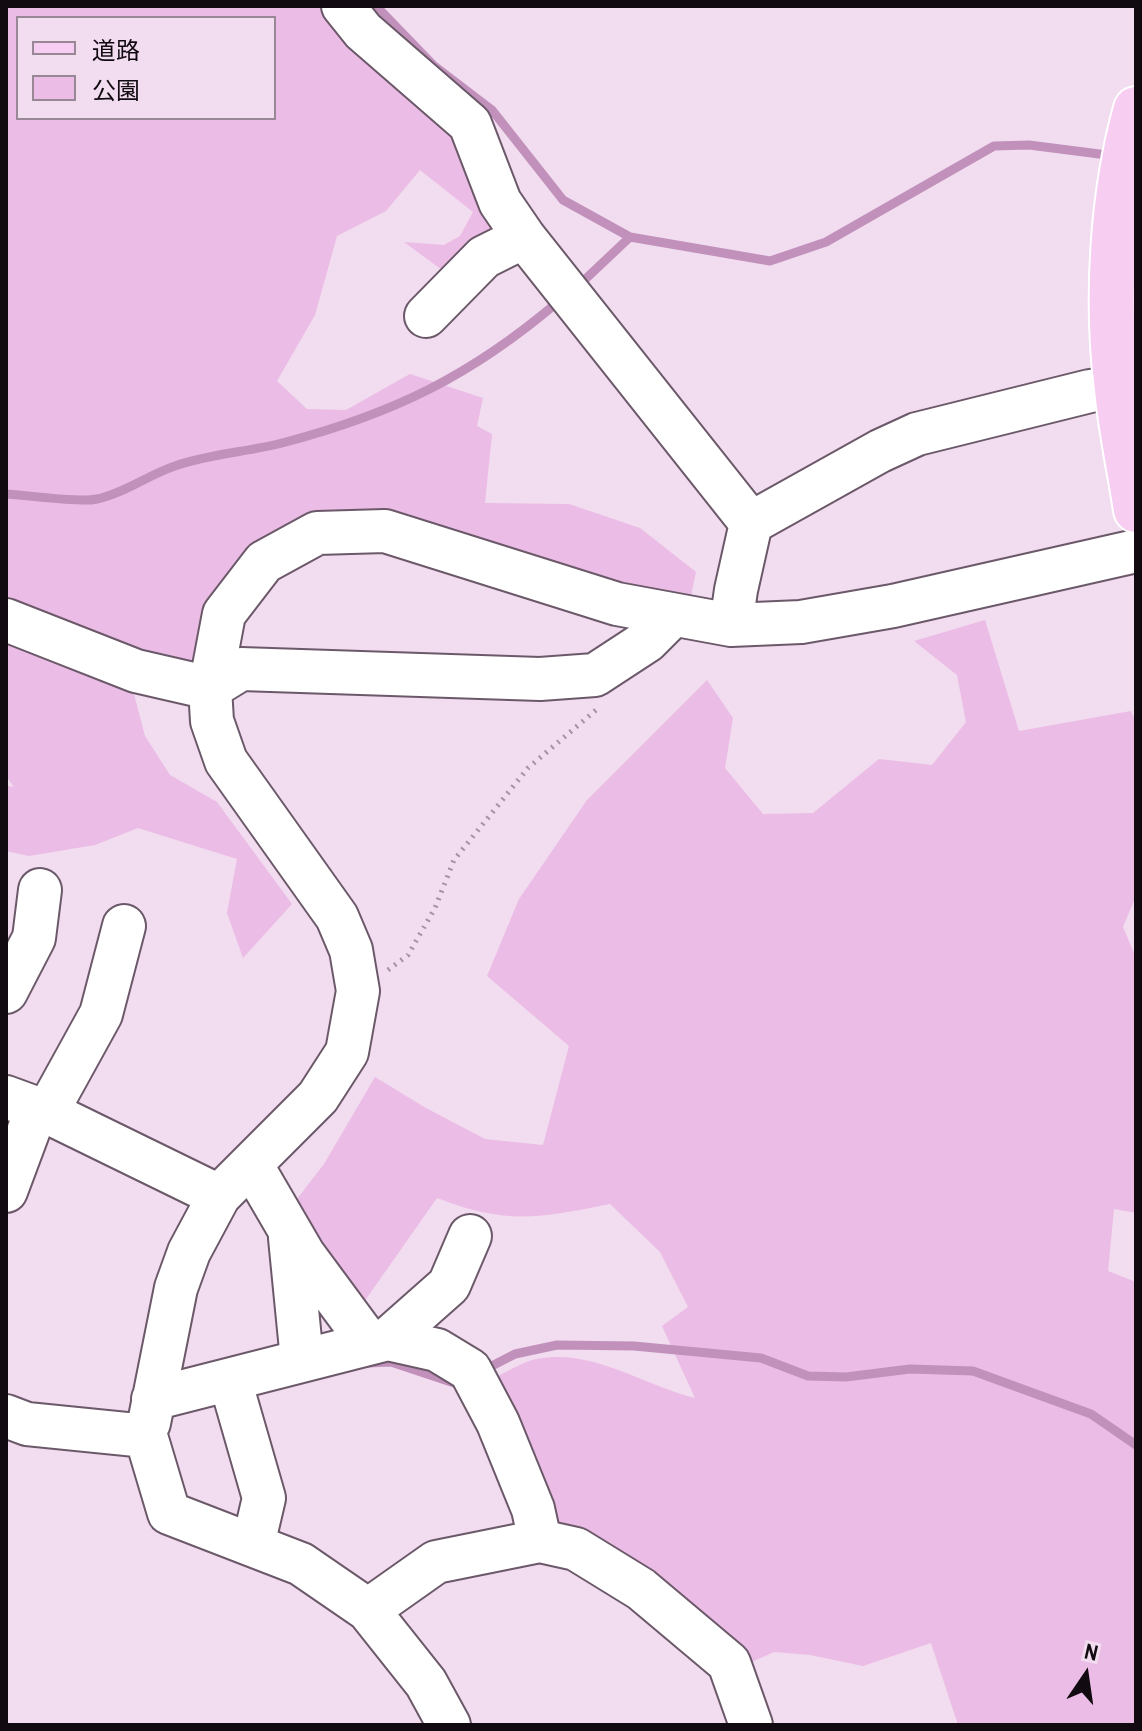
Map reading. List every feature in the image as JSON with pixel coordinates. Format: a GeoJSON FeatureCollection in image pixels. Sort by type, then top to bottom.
{"type":"FeatureCollection","features":[{"type":"Feature","properties":{"kind":"main road"},"geometry":{"type":"LineString","coordinates":[[1132,124],[1121,182],[1112,283],[1126,386],[1136,510]]}},
{"type":"Feature","properties":{"kind":"street"},"geometry":{"type":"LineString","coordinates":[[343,6],[363,31],[470,124],[500,202],[524,237],[751,523]]}},
{"type":"Feature","properties":{"kind":"street"},"geometry":{"type":"LineString","coordinates":[[426,316],[484,257],[524,237]]}},
{"type":"Feature","properties":{"kind":"street"},"geometry":{"type":"LineString","coordinates":[[731,625],[751,523],[880,451],[917,434],[1090,391],[1126,386]]}},
{"type":"Feature","properties":{"kind":"street"},"geometry":{"type":"LineString","coordinates":[[449,1725],[426,1683],[368,1610],[301,1564],[169,1513],[149,1418],[176,1288],[189,1252],[219,1196],[318,1097],[347,1052],[358,991],[351,950],[337,917],[226,761],[212,721],[210,688],[224,614],[264,562],[317,533],[385,531],[617,604],[731,625],[801,622],[893,606],[1136,551]]}},
{"type":"Feature","properties":{"kind":"street"},"geometry":{"type":"LineString","coordinates":[[6,620],[136,671],[210,688],[241,669],[540,679],[595,675],[647,641],[673,615]]}},
{"type":"Feature","properties":{"kind":"street"},"geometry":{"type":"LineString","coordinates":[[6,992],[20,933],[40,890]]}},
{"type":"Feature","properties":{"kind":"street"},"geometry":{"type":"LineString","coordinates":[[6,1191],[30,1106],[101,1014],[124,926]]}},
{"type":"Feature","properties":{"kind":"street"},"geometry":{"type":"LineString","coordinates":[[30,1106],[219,1196]]}},
{"type":"Feature","properties":{"kind":"street"},"geometry":{"type":"LineString","coordinates":[[251,1164],[304,1255],[379,1341]]}},
{"type":"Feature","properties":{"kind":"street"},"geometry":{"type":"LineString","coordinates":[[289,1229],[302,1360]]}},
{"type":"Feature","properties":{"kind":"street"},"geometry":{"type":"LineString","coordinates":[[379,1341],[449,1285],[470,1236]]}},
{"type":"Feature","properties":{"kind":"street"},"geometry":{"type":"LineString","coordinates":[[6,1416],[27,1424],[149,1418],[234,1392],[302,1360],[379,1341],[437,1350],[476,1381],[498,1423],[533,1509],[540,1541]]}},
{"type":"Feature","properties":{"kind":"street"},"geometry":{"type":"LineString","coordinates":[[234,1392],[264,1498],[253,1545]]}},
{"type":"Feature","properties":{"kind":"street"},"geometry":{"type":"LineString","coordinates":[[368,1610],[436,1562],[540,1541],[576,1549],[641,1589],[729,1663],[751,1725]]}},
{"type":"Feature","properties":{"kind":"path"},"geometry":{"type":"LineString","coordinates":[[358,991],[408,955],[435,908],[454,860],[528,768],[605,703],[604,669]]}},
{"type":"Feature","properties":{"kind":"green space"},"geometry":{"type":"Polygon","coordinates":[[[6,6],[334,6],[462,130],[516,233],[449,275],[404,242],[444,245],[460,236],[473,212],[420,170],[386,211],[337,236],[315,315],[277,381],[307,409],[346,410],[410,374],[483,398],[477,426],[492,434],[485,503],[569,504],[640,528],[696,572],[690,600],[588,576],[439,526],[370,510],[311,520],[268,538],[229,570],[204,616],[192,663],[141,659],[6,607],[6,6]]]}},
{"type":"Feature","properties":{"kind":"green space"},"geometry":{"type":"Polygon","coordinates":[[[985,620],[1019,731],[1131,711],[1136,722],[1136,896],[1123,927],[1136,958],[1136,1213],[1114,1209],[1108,1271],[1136,1282],[1136,1725],[958,1725],[931,1643],[863,1666],[810,1655],[774,1652],[745,1665],[548,1527],[492,1379],[532,1360],[574,1358],[595,1362],[695,1398],[662,1326],[688,1307],[660,1252],[610,1204],[563,1213],[523,1216],[483,1212],[437,1198],[359,1309],[290,1208],[324,1164],[375,1077],[485,1139],[543,1145],[569,1046],[487,976],[519,899],[587,800],[707,680],[733,718],[725,768],[763,814],[813,813],[879,759],[932,765],[966,722],[957,675],[914,641],[985,620]]]}},
{"type":"Feature","properties":{"kind":"green space"},"geometry":{"type":"Polygon","coordinates":[[[6,642],[134,694],[145,736],[170,775],[217,802],[292,904],[243,958],[227,913],[237,859],[138,828],[95,845],[29,856],[6,851],[6,786],[14,787],[6,776],[6,642]]]}},
{"type":"Feature","properties":{"kind":"waterway"},"geometry":{"type":"LineString","coordinates":[[376,6],[433,65],[492,110],[563,200],[630,237]]}},
{"type":"Feature","properties":{"kind":"waterway"},"geometry":{"type":"LineString","coordinates":[[577,287],[630,237],[770,261],[826,242],[994,146],[1029,145],[1115,156]]}},
{"type":"Feature","properties":{"kind":"waterway"},"geometry":{"type":"LineString","coordinates":[[6,494],[97,499],[188,462],[282,443],[360,419],[462,371],[494,351],[559,301]]}},
{"type":"Feature","properties":{"kind":"waterway"},"geometry":{"type":"LineString","coordinates":[[482,1371],[515,1354],[557,1345],[634,1346],[761,1358],[808,1376],[846,1377],[910,1369],[973,1371],[1091,1414],[1136,1445]]}},
{"type":"Feature","properties":{"kind":"waterway"},"geometry":{"type":"LineString","coordinates":[[368,1363],[391,1362],[454,1383]]}}]}
